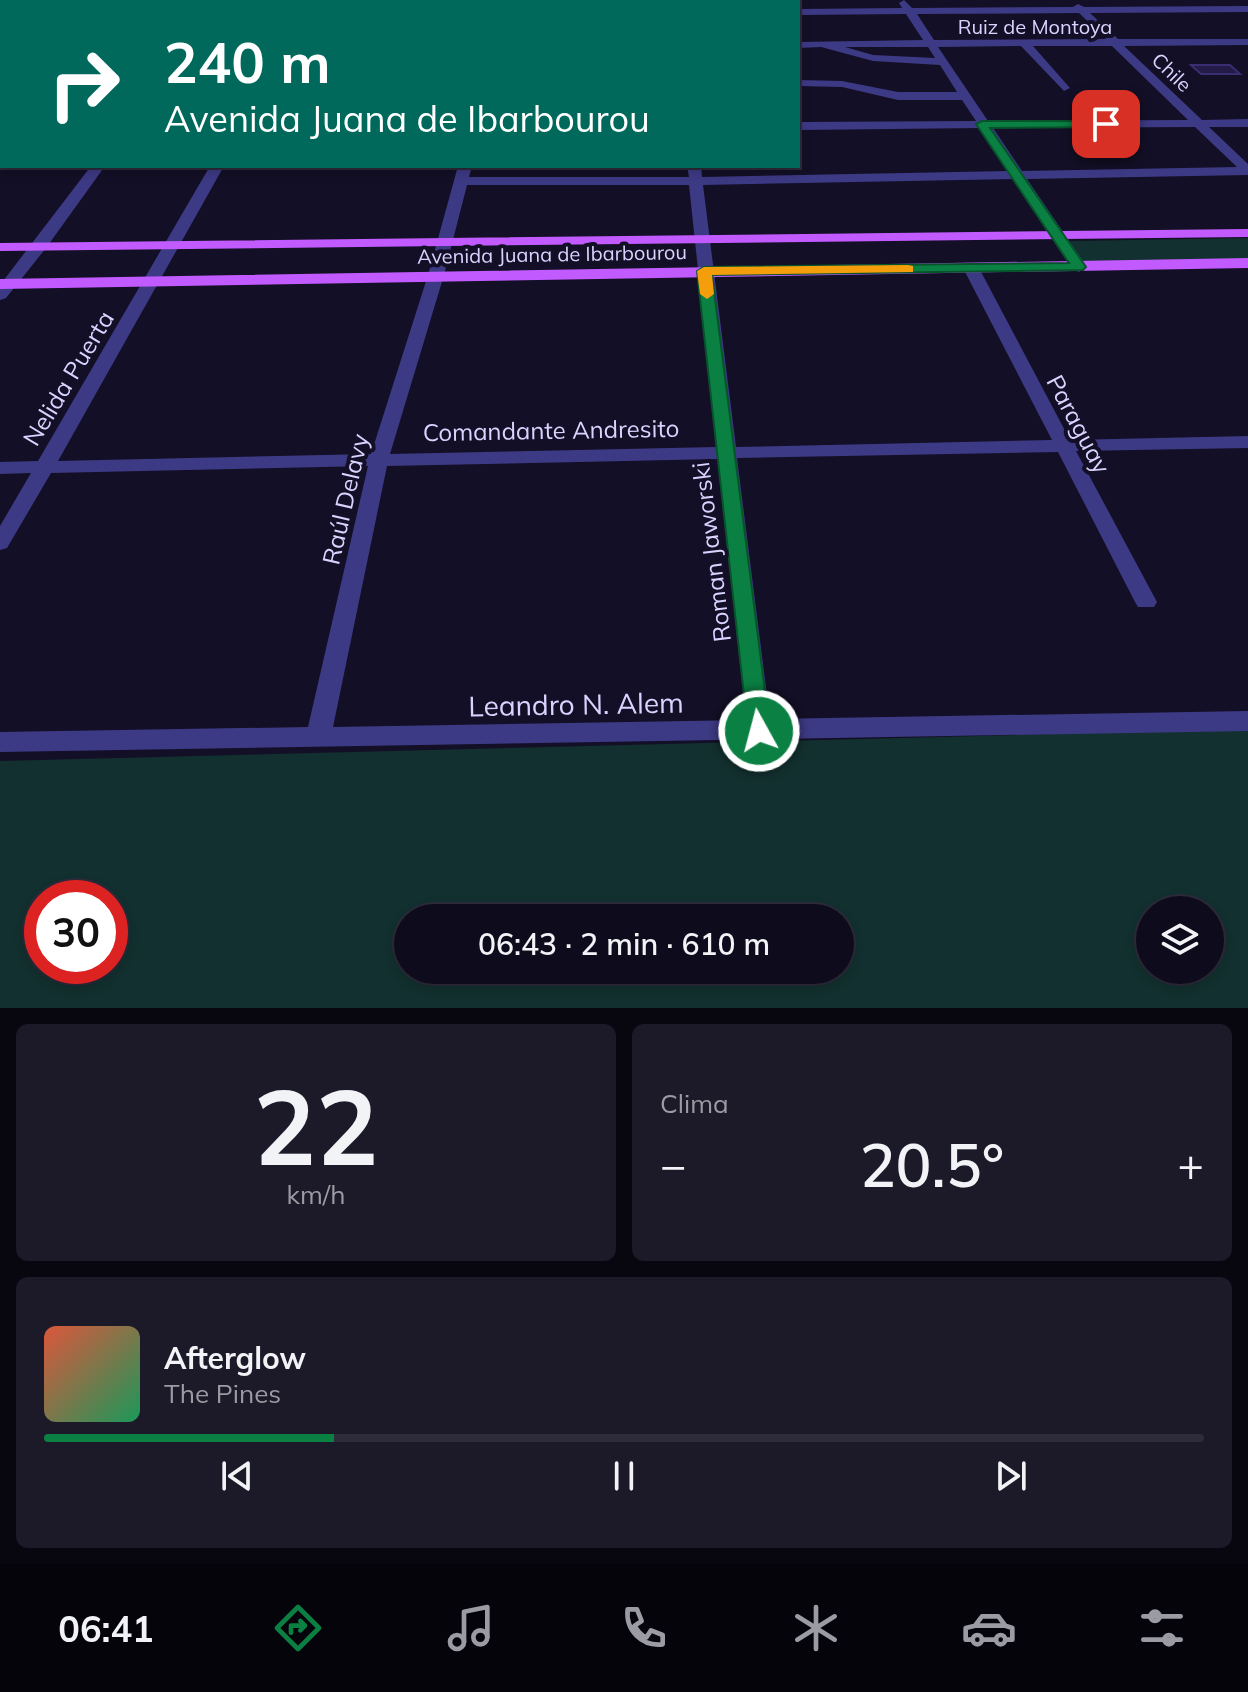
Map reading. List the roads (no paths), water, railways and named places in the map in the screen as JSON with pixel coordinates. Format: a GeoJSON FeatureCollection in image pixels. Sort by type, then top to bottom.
{"type":"FeatureCollection","features":[{"type":"Feature","properties":{"kind":"main road","name":"Avenida Juana de Ibarbourou"},"geometry":{"type":"LineString","coordinates":[[0,247],[1248,233]]}},
{"type":"Feature","properties":{"kind":"main road","name":"Avenida Juana de Ibarbourou"},"geometry":{"type":"LineString","coordinates":[[3,287],[154,280],[1248,263]]}},
{"type":"Feature","properties":{"kind":"street"},"geometry":{"type":"LineString","coordinates":[[943,0],[951,11]]}},
{"type":"Feature","properties":{"kind":"street","name":"Chile"},"geometry":{"type":"LineString","coordinates":[[1071,0],[1248,171]]}},
{"type":"Feature","properties":{"kind":"street"},"geometry":{"type":"LineString","coordinates":[[906,6],[1079,267]]}},
{"type":"Feature","properties":{"kind":"street"},"geometry":{"type":"LineString","coordinates":[[800,12],[906,6],[951,11],[1248,9]]}},
{"type":"Feature","properties":{"kind":"street","name":"Ruiz de Montoya"},"geometry":{"type":"LineString","coordinates":[[800,45],[1248,42]]}},
{"type":"Feature","properties":{"kind":"street"},"geometry":{"type":"LineString","coordinates":[[821,44],[873,58],[942,62]]}},
{"type":"Feature","properties":{"kind":"street"},"geometry":{"type":"LineString","coordinates":[[1025,44],[1064,88]]}},
{"type":"Feature","properties":{"kind":"street"},"geometry":{"type":"LineString","coordinates":[[800,83],[842,84],[898,96],[964,96]]}},
{"type":"Feature","properties":{"kind":"street"},"geometry":{"type":"LineString","coordinates":[[800,126],[1248,123]]}},
{"type":"Feature","properties":{"kind":"street"},"geometry":{"type":"LineString","coordinates":[[3,287],[40,247],[97,168]]}},
{"type":"Feature","properties":{"kind":"street","name":"Nelida Puerta"},"geometry":{"type":"LineString","coordinates":[[0,543],[216,168]]}},
{"type":"Feature","properties":{"kind":"street"},"geometry":{"type":"LineString","coordinates":[[464,173],[1016,174],[1248,171]]}},
{"type":"Feature","properties":{"kind":"street","name":"Raúl Delavy"},"geometry":{"type":"LineString","coordinates":[[318,738],[379,460],[464,173]]}},
{"type":"Feature","properties":{"kind":"street","name":"Roman Jaworski"},"geometry":{"type":"LineString","coordinates":[[694,174],[759,731]]}},
{"type":"Feature","properties":{"kind":"street","name":"Paraguay"},"geometry":{"type":"LineString","coordinates":[[971,268],[1146,602]]}},
{"type":"Feature","properties":{"kind":"street","name":"Comandante Andresito"},"geometry":{"type":"LineString","coordinates":[[0,468],[1248,442]]}},
{"type":"Feature","properties":{"kind":"street","name":"Leandro N. Alem"},"geometry":{"type":"LineString","coordinates":[[0,742],[1248,721]]}}]}
